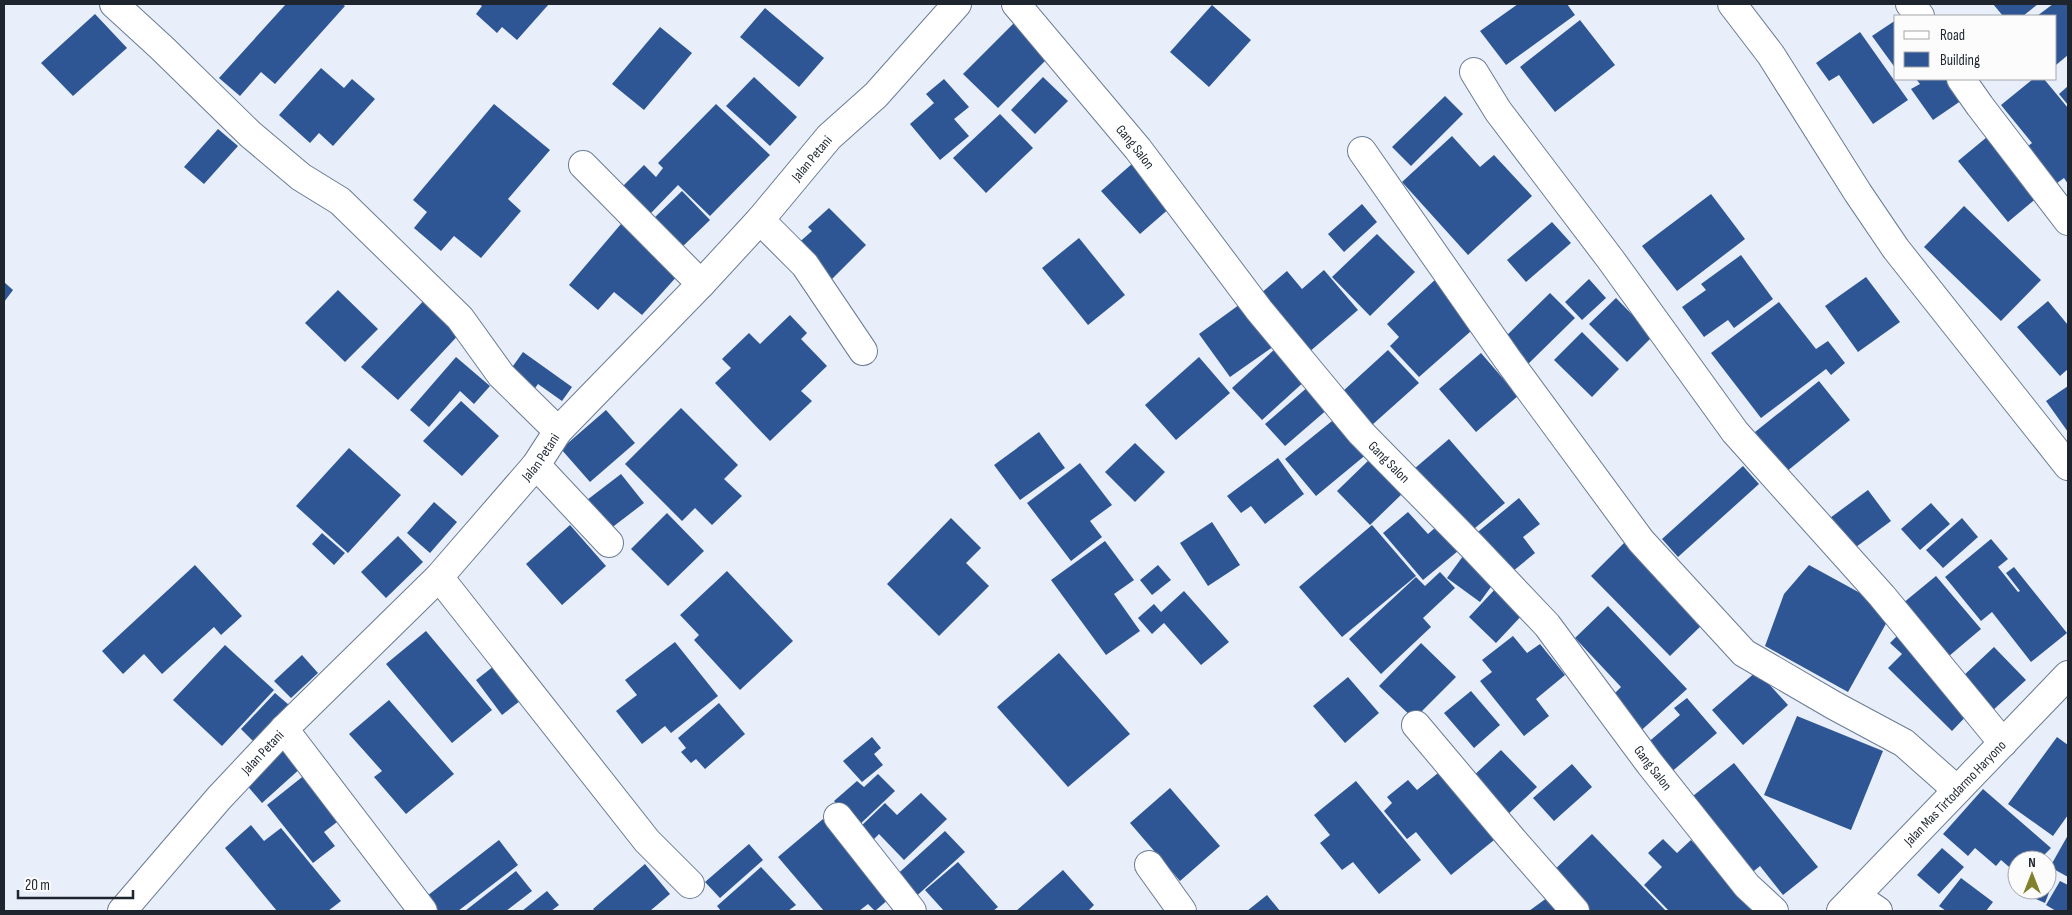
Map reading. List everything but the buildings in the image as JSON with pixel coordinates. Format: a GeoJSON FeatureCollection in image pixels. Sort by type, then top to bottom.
{"type":"FeatureCollection","features":[{"type":"Feature","properties":{"kind":"street"},"geometry":{"type":"LineString","coordinates":[[114,4],[250,134],[301,177],[340,201],[460,318],[500,376],[558,430]]}},
{"type":"Feature","properties":{"kind":"street","name":"Jalan Petani"},"geometry":{"type":"LineString","coordinates":[[122,911],[220,798],[284,729],[439,577],[536,465],[558,430],[701,284],[760,220],[829,138],[876,95],[957,4]]}},
{"type":"Feature","properties":{"kind":"street","name":"Gang Salon"},"geometry":{"type":"LineString","coordinates":[[1016,4],[1138,150],[1258,310],[1355,426],[1547,625],[1650,764],[1747,886],[1774,911]]}},
{"type":"Feature","properties":{"kind":"street"},"geometry":{"type":"LineString","coordinates":[[1732,4],[1771,55],[1896,250],[2068,466]]}},
{"type":"Feature","properties":{"kind":"street"},"geometry":{"type":"LineString","coordinates":[[1910,4],[1919,15]]}},
{"type":"Feature","properties":{"kind":"street"},"geometry":{"type":"LineString","coordinates":[[1474,72],[1498,111],[1612,260],[1736,432],[1882,596],[2003,743]]}},
{"type":"Feature","properties":{"kind":"street"},"geometry":{"type":"LineString","coordinates":[[1962,80],[2068,221]]}},
{"type":"Feature","properties":{"kind":"street"},"geometry":{"type":"LineString","coordinates":[[1362,151],[1508,360],[1641,541],[1744,653],[1835,706],[1904,743],[1957,790]]}},
{"type":"Feature","properties":{"kind":"street"},"geometry":{"type":"LineString","coordinates":[[583,165],[701,284]]}},
{"type":"Feature","properties":{"kind":"street"},"geometry":{"type":"LineString","coordinates":[[760,220],[804,265],[863,351]]}},
{"type":"Feature","properties":{"kind":"street"},"geometry":{"type":"LineString","coordinates":[[536,465],[609,543]]}},
{"type":"Feature","properties":{"kind":"street"},"geometry":{"type":"LineString","coordinates":[[439,577],[648,841],[690,884]]}},
{"type":"Feature","properties":{"kind":"street","name":"Jalan Mas Tirtodarmo Haryono"},"geometry":{"type":"LineString","coordinates":[[1848,904],[2068,675]]}},
{"type":"Feature","properties":{"kind":"street"},"geometry":{"type":"LineString","coordinates":[[1416,726],[1575,911]]}},
{"type":"Feature","properties":{"kind":"street"},"geometry":{"type":"LineString","coordinates":[[284,729],[423,911]]}},
{"type":"Feature","properties":{"kind":"street"},"geometry":{"type":"LineString","coordinates":[[838,817],[912,911]]}},
{"type":"Feature","properties":{"kind":"street"},"geometry":{"type":"LineString","coordinates":[[1148,865],[1182,911]]}},
{"type":"Feature","properties":{"kind":"street"},"geometry":{"type":"LineString","coordinates":[[1848,904],[1878,911]]}}]}
